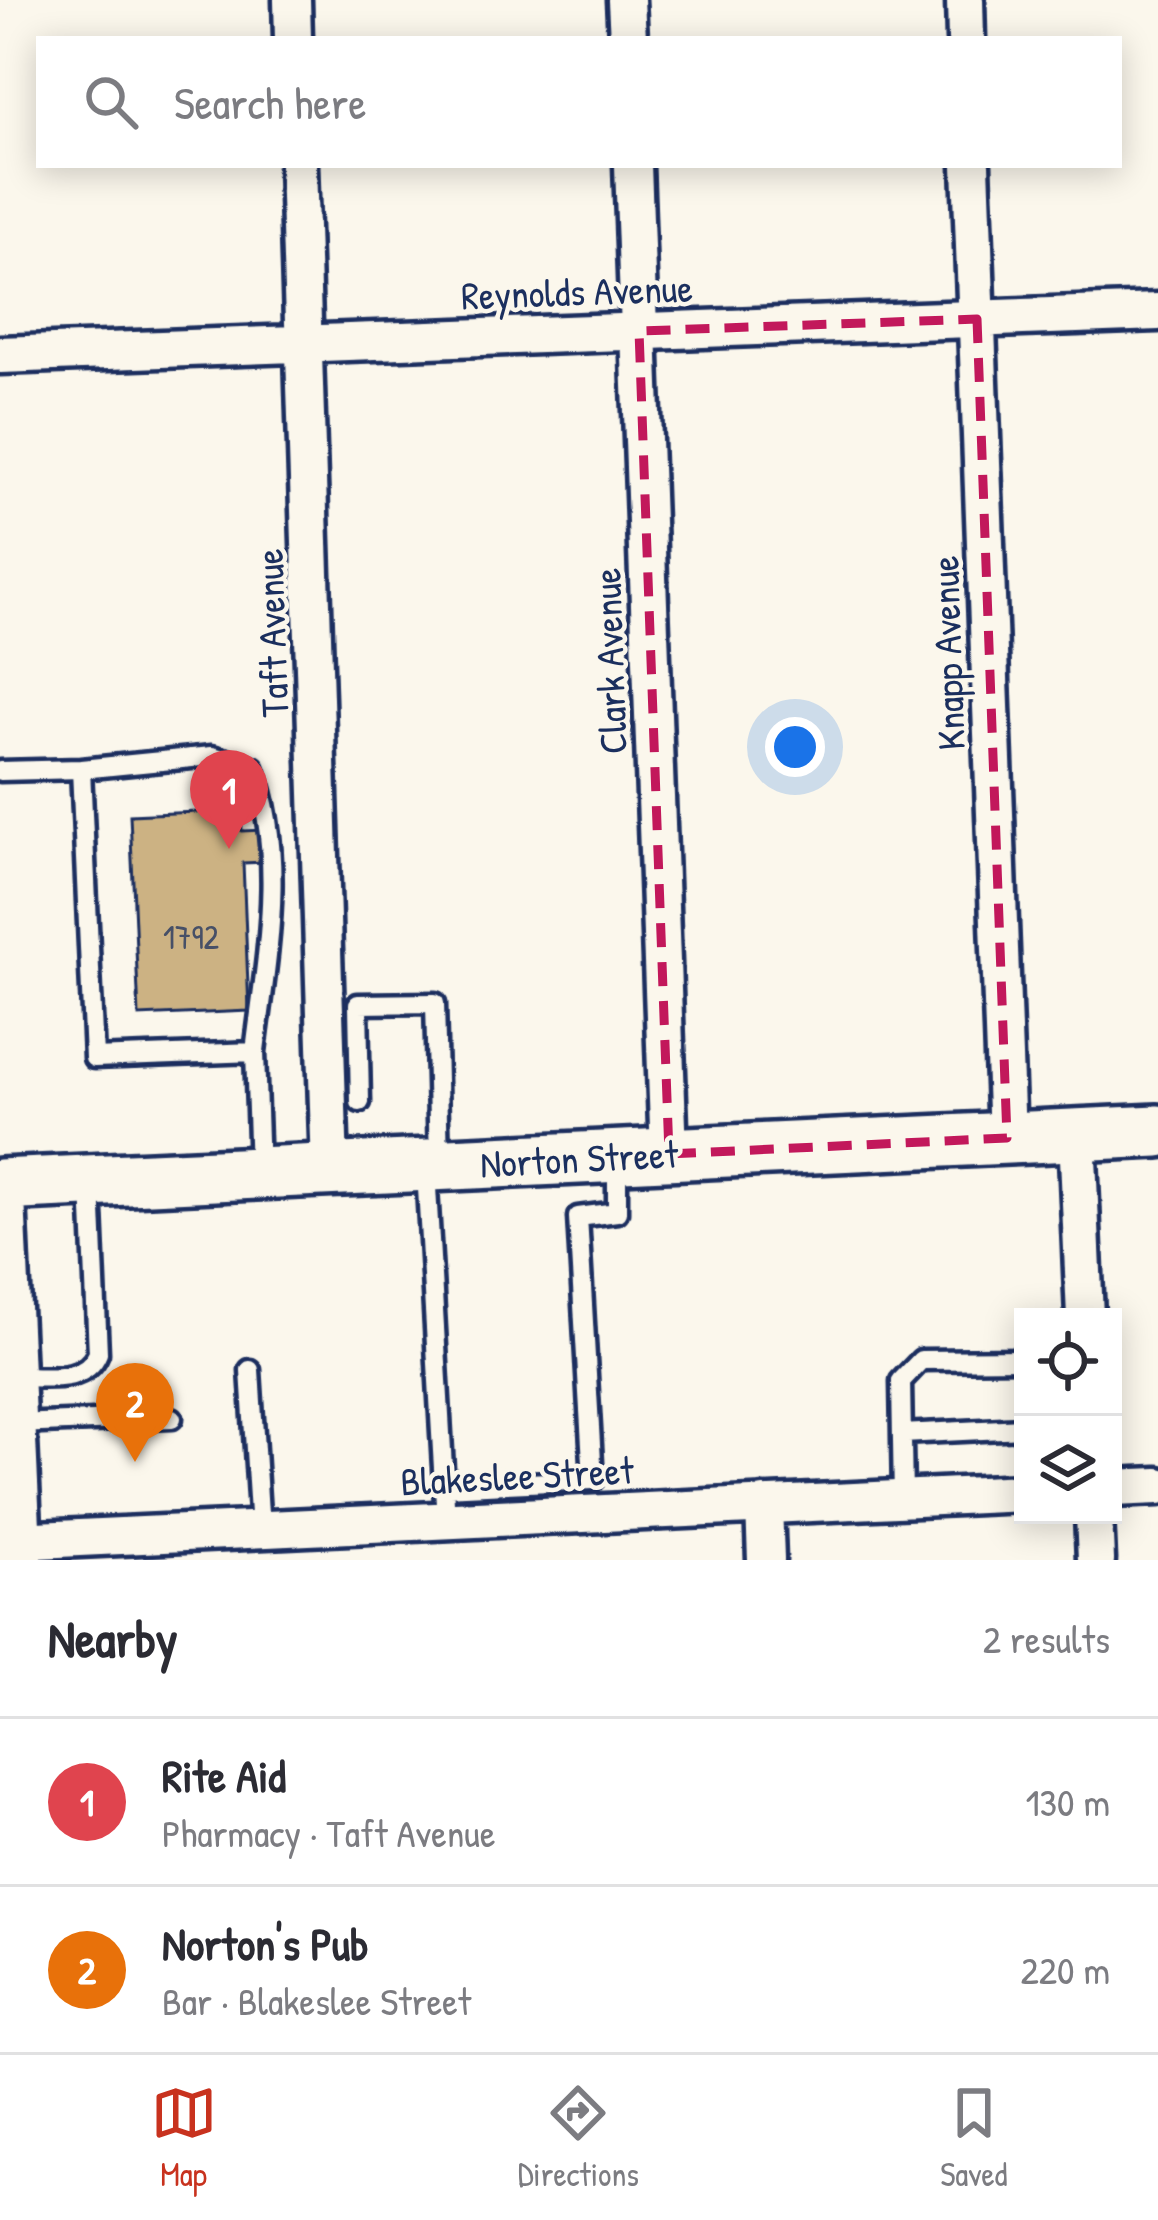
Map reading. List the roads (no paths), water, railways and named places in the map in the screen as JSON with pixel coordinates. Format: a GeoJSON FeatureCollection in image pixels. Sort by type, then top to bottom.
{"type":"FeatureCollection","features":[{"type":"Feature","properties":{"kind":"main road","name":"Norton Street"},"geometry":{"type":"LineString","coordinates":[[0,1185],[1158,1131]]}},
{"type":"Feature","properties":{"kind":"main road"},"geometry":{"type":"LineString","coordinates":[[0,1209],[16,1551]]}},
{"type":"Feature","properties":{"kind":"street"},"geometry":{"type":"LineString","coordinates":[[292,0],[293,36]]}},
{"type":"Feature","properties":{"kind":"street"},"geometry":{"type":"LineString","coordinates":[[626,0],[628,36]]}},
{"type":"Feature","properties":{"kind":"street"},"geometry":{"type":"LineString","coordinates":[[965,0],[966,36]]}},
{"type":"Feature","properties":{"kind":"street","name":"Taft Avenue"},"geometry":{"type":"LineString","coordinates":[[298,168],[341,1004],[330,1170]]}},
{"type":"Feature","properties":{"kind":"street","name":"Clark Avenue"},"geometry":{"type":"LineString","coordinates":[[632,168],[669,1154]]}},
{"type":"Feature","properties":{"kind":"street","name":"Knapp Avenue"},"geometry":{"type":"LineString","coordinates":[[971,168],[1007,1138]]}},
{"type":"Feature","properties":{"kind":"street","name":"Reynolds Avenue"},"geometry":{"type":"LineString","coordinates":[[0,355],[1158,313]]}},
{"type":"Feature","properties":{"kind":"street"},"geometry":{"type":"LineString","coordinates":[[1077,1134],[1085,1308]]}},
{"type":"Feature","properties":{"kind":"street"},"geometry":{"type":"LineString","coordinates":[[1122,1488],[1158,1486]]}},
{"type":"Feature","properties":{"kind":"street","name":"Blakeslee Street"},"geometry":{"type":"LineString","coordinates":[[16,1551],[260,1530],[385,1542],[445,1504],[764,1505],[1014,1493]]}},
{"type":"Feature","properties":{"kind":"street"},"geometry":{"type":"LineString","coordinates":[[764,1505],[766,1560]]}},
{"type":"Feature","properties":{"kind":"street"},"geometry":{"type":"LineString","coordinates":[[1094,1524],[1096,1560]]}},
{"type":"Feature","properties":{"kind":"lane"},"geometry":{"type":"LineString","coordinates":[[0,771],[81,769],[212,756],[253,767],[268,806],[271,875],[255,1052],[259,1173]]}},
{"type":"Feature","properties":{"kind":"lane"},"geometry":{"type":"LineString","coordinates":[[81,769],[94,1058],[255,1052]]}},
{"type":"Feature","properties":{"kind":"lane"},"geometry":{"type":"LineString","coordinates":[[360,1102],[341,1004],[435,1003],[433,1165],[445,1504],[593,1480],[578,1217],[617,1212],[617,1156]]}},
{"type":"Feature","properties":{"kind":"lane"},"geometry":{"type":"LineString","coordinates":[[9,1401],[78,1376],[92,1367],[98,1353],[91,1181]]}},
{"type":"Feature","properties":{"kind":"lane"},"geometry":{"type":"LineString","coordinates":[[903,1498],[901,1381],[921,1360],[1014,1359]]}},
{"type":"Feature","properties":{"kind":"lane"},"geometry":{"type":"LineString","coordinates":[[250,1370],[260,1530]]}},
{"type":"Feature","properties":{"kind":"lane"},"geometry":{"type":"LineString","coordinates":[[9,1401],[172,1418]]}},
{"type":"Feature","properties":{"kind":"lane"},"geometry":{"type":"LineString","coordinates":[[902,1433],[1014,1428]]}},
{"type":"Feature","properties":{"kind":"place","name":"Rite Aid"},"geometry":{"type":"Point","coordinates":[229,849]}},
{"type":"Feature","properties":{"kind":"place","name":"Norton's Pub"},"geometry":{"type":"Point","coordinates":[135,1462]}}]}
